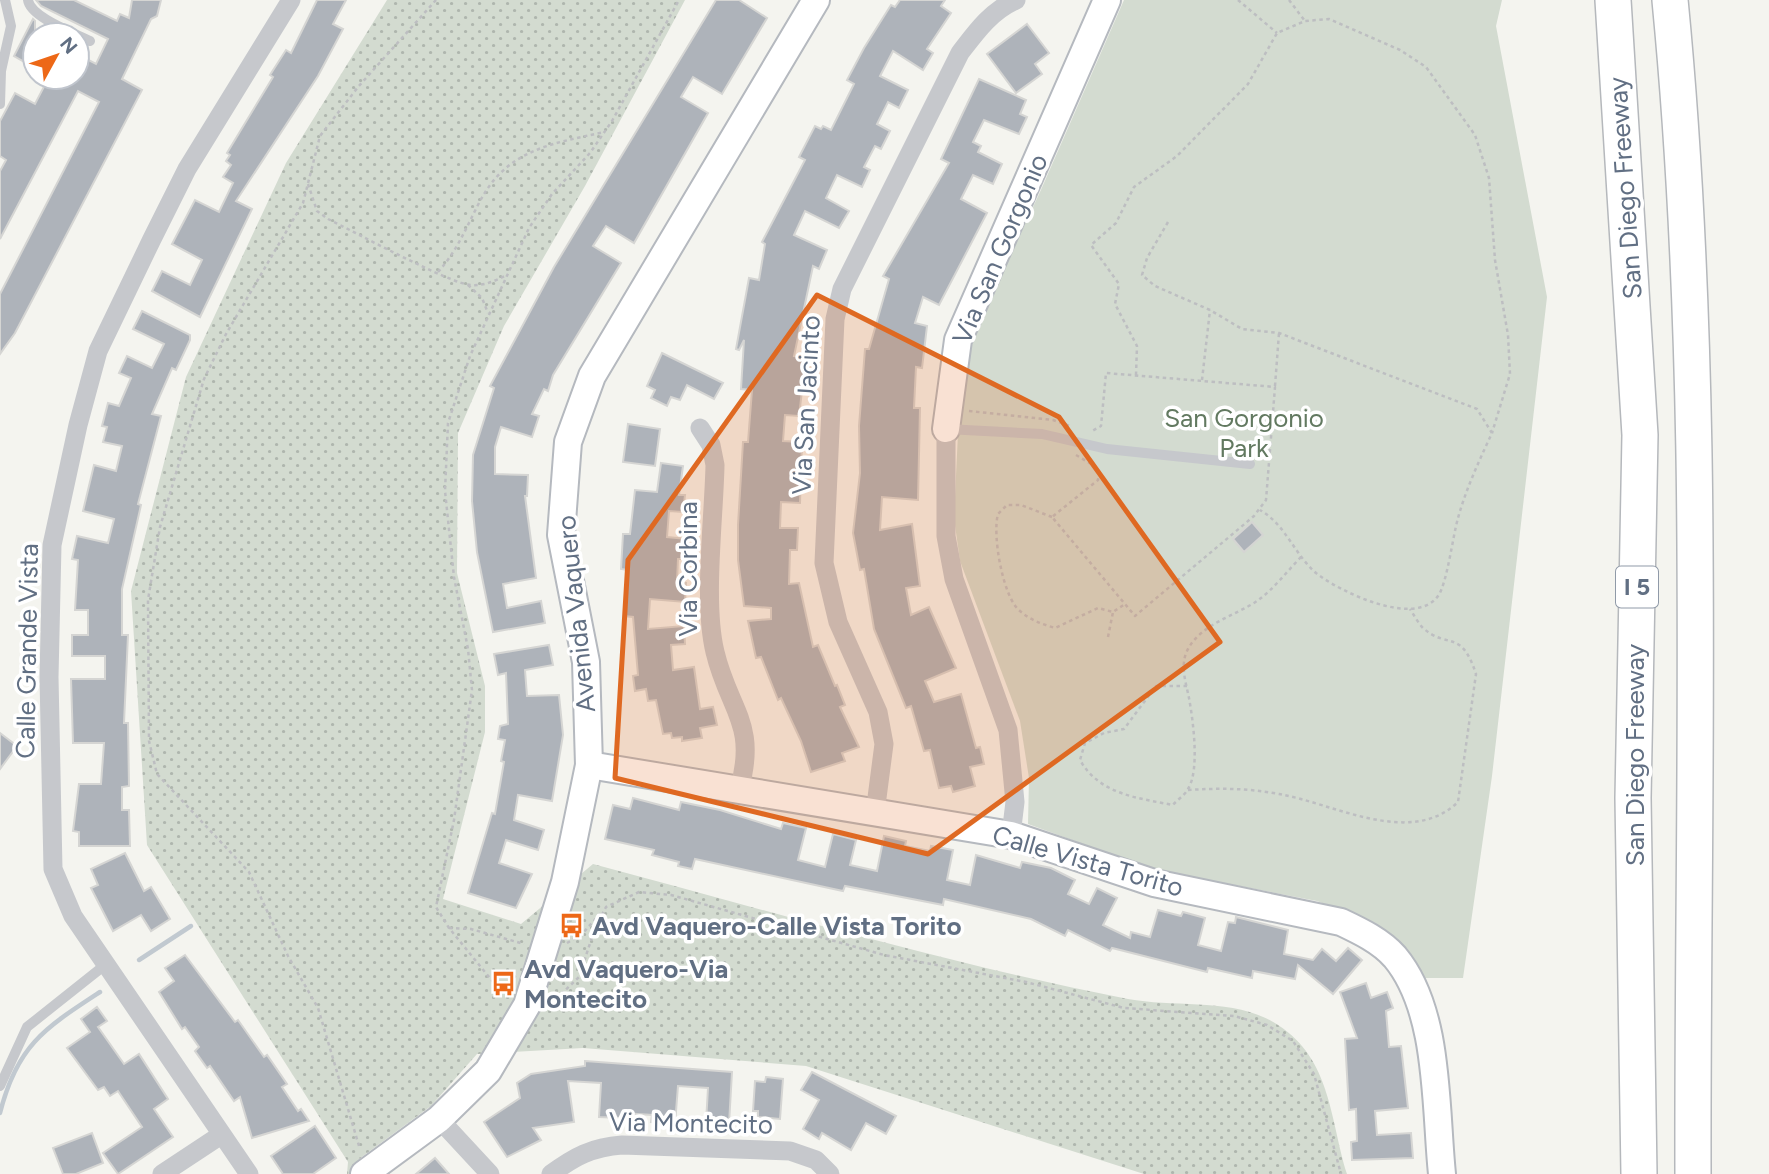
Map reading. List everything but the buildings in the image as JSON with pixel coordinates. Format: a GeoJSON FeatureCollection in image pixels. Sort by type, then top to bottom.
{"type":"FeatureCollection","features":[{"type":"Feature","properties":{"kind":"highway","name":"San Diego Freeway"},"geometry":{"type":"LineString","coordinates":[[1613,0],[1640,435],[1633,798],[1639,1174]]}},
{"type":"Feature","properties":{"kind":"highway","name":"I 5"},"geometry":{"type":"LineString","coordinates":[[1670,0],[1682,129],[1695,398],[1693,1174]]}},
{"type":"Feature","properties":{"kind":"street","name":"Calle Grande Vista"},"geometry":{"type":"LineString","coordinates":[[249,1174],[73,916],[53,869],[48,677],[51,545],[98,351],[187,169],[291,0]]}},
{"type":"Feature","properties":{"kind":"street","name":"Avenida Vaquero"},"geometry":{"type":"LineString","coordinates":[[364,1174],[439,1119],[488,1070],[527,1005],[565,882],[589,765],[586,662],[561,535],[568,442],[592,376],[816,0]]}},
{"type":"Feature","properties":{"kind":"street","name":"Via San Jacinto"},"geometry":{"type":"LineString","coordinates":[[875,813],[884,744],[878,712],[838,622],[824,563],[835,319],[842,289],[960,53],[980,26],[1004,5],[1016,0]]}},
{"type":"Feature","properties":{"kind":"street","name":"Via San Gorgonio"},"geometry":{"type":"LineString","coordinates":[[1011,835],[1015,802],[1008,730],[954,579],[946,536],[947,419],[958,340],[1106,1]]}},
{"type":"Feature","properties":{"kind":"street","name":"Via Corbina"},"geometry":{"type":"LineString","coordinates":[[700,428],[711,445],[715,465],[711,600],[715,652],[747,734],[744,772],[739,790]]}},
{"type":"Feature","properties":{"kind":"street","name":"Calle Vista Torito"},"geometry":{"type":"LineString","coordinates":[[589,765],[1011,835],[1154,883],[1342,922],[1370,936],[1395,956],[1414,988],[1427,1025],[1442,1174]]}},
{"type":"Feature","properties":{"kind":"street"},"geometry":{"type":"LineString","coordinates":[[439,1119],[490,1174]]}},
{"type":"Feature","properties":{"kind":"street"},"geometry":{"type":"LineString","coordinates":[[162,1174],[221,1135]]}},
{"type":"Feature","properties":{"kind":"street","name":"Via Montecito"},"geometry":{"type":"LineString","coordinates":[[551,1174],[574,1157],[597,1147],[622,1145],[790,1151],[816,1160],[830,1174]]}},
{"type":"Feature","properties":{"kind":"lane"},"geometry":{"type":"LineString","coordinates":[[0,104],[1,71],[11,26],[5,0]]}},
{"type":"Feature","properties":{"kind":"lane"},"geometry":{"type":"LineString","coordinates":[[27,0],[28,6],[36,14],[50,21]]}},
{"type":"Feature","properties":{"kind":"lane"},"geometry":{"type":"LineString","coordinates":[[947,419],[1042,434],[1107,449],[1250,464]]}},
{"type":"Feature","properties":{"kind":"lane"},"geometry":{"type":"LineString","coordinates":[[0,1086],[27,1027],[106,965]]}},
{"type":"Feature","properties":{"kind":"path"},"geometry":{"type":"LineString","coordinates":[[359,1146],[318,1008],[288,956],[249,872],[157,774],[149,741],[148,600],[160,527],[204,379],[226,334],[303,203],[320,136],[358,87],[436,0]]}},
{"type":"Feature","properties":{"kind":"path"},"geometry":{"type":"LineString","coordinates":[[498,988],[449,928],[436,907],[454,820],[472,690],[468,649],[454,577],[445,491],[448,423],[470,356],[536,216],[604,132],[679,0]]}},
{"type":"Feature","properties":{"kind":"path"},"geometry":{"type":"LineString","coordinates":[[1238,0],[1277,33]]}},
{"type":"Feature","properties":{"kind":"path"},"geometry":{"type":"LineString","coordinates":[[1289,0],[1305,21]]}},
{"type":"Feature","properties":{"kind":"path"},"geometry":{"type":"LineString","coordinates":[[1136,376],[1138,346],[1115,304],[1119,285],[1091,245],[1116,223],[1134,187],[1177,156],[1248,84],[1277,33],[1305,21],[1329,19],[1400,50],[1426,67],[1475,135],[1489,178],[1494,260],[1508,335],[1510,374],[1492,433],[1458,517],[1440,595],[1427,607],[1379,606],[1316,573],[1276,519],[1259,510]]}},
{"type":"Feature","properties":{"kind":"path"},"geometry":{"type":"LineString","coordinates":[[438,272],[457,249],[489,186],[519,156],[553,144],[604,132]]}},
{"type":"Feature","properties":{"kind":"path"},"geometry":{"type":"LineString","coordinates":[[307,182],[312,203],[317,211],[328,219],[468,285],[482,298],[489,315]]}},
{"type":"Feature","properties":{"kind":"path"},"geometry":{"type":"LineString","coordinates":[[1168,222],[1147,258],[1142,275],[1155,286],[1210,310],[1242,328],[1279,333],[1477,409],[1492,433]]}},
{"type":"Feature","properties":{"kind":"path"},"geometry":{"type":"LineString","coordinates":[[468,285],[491,284],[507,275]]}},
{"type":"Feature","properties":{"kind":"path"},"geometry":{"type":"LineString","coordinates":[[1202,381],[1210,310]]}},
{"type":"Feature","properties":{"kind":"path"},"geometry":{"type":"LineString","coordinates":[[1113,612],[1098,608],[1055,628],[1037,623],[1017,610],[999,555],[998,514],[1007,505],[1021,505],[1052,517],[1135,616],[1259,510],[1267,491],[1279,333]]}},
{"type":"Feature","properties":{"kind":"path"},"geometry":{"type":"LineString","coordinates":[[1089,433],[1101,425],[1106,373],[1275,387]]}},
{"type":"Feature","properties":{"kind":"path"},"geometry":{"type":"LineString","coordinates":[[947,419],[1054,420],[1077,429]]}},
{"type":"Feature","properties":{"kind":"path"},"geometry":{"type":"LineString","coordinates":[[1052,517],[1098,480],[1099,473],[1093,465],[1075,455]]}},
{"type":"Feature","properties":{"kind":"path"},"geometry":{"type":"LineString","coordinates":[[1187,687],[1156,686],[1124,729],[1104,733],[1085,743],[1080,760],[1089,776],[1124,796],[1173,805],[1188,790],[1194,754],[1192,714],[1187,687],[1183,668],[1187,651],[1196,639],[1222,619],[1258,600],[1303,555]]}},
{"type":"Feature","properties":{"kind":"path"},"geometry":{"type":"LineString","coordinates":[[1108,636],[1113,612],[1125,604]]}},
{"type":"Feature","properties":{"kind":"path"},"geometry":{"type":"LineString","coordinates":[[1188,790],[1232,786],[1282,794],[1374,820],[1415,822],[1449,811],[1458,802],[1476,674],[1471,657],[1460,644],[1423,629],[1409,608]]}},
{"type":"Feature","properties":{"kind":"path"},"geometry":{"type":"LineString","coordinates":[[556,999],[579,977],[595,928],[606,907],[639,892],[671,895],[884,955],[1026,982],[1124,1008],[1234,1016],[1267,1025],[1293,1041],[1314,1074],[1341,1174]]}},
{"type":"Feature","properties":{"kind":"highlighted area"},"geometry":{"type":"Polygon","coordinates":[[[817,295],[1059,417],[1220,642],[928,854],[615,778],[628,560],[817,295]]]}},
{"type":"Feature","properties":{"kind":"green space"},"geometry":{"type":"Polygon","coordinates":[[[387,0],[685,0],[585,186],[504,326],[458,433],[457,573],[485,686],[485,732],[443,899],[521,924],[593,864],[993,970],[1128,999],[1244,1010],[1278,1025],[1309,1055],[1326,1092],[1347,1174],[1144,1174],[806,1066],[583,1048],[477,1054],[431,1106],[359,1159],[370,1174],[347,1174],[348,1162],[147,845],[131,591],[186,377],[286,163],[387,0]]]}},
{"type":"Feature","properties":{"kind":"green space","name":"San Gorgonio Park"},"geometry":{"type":"Polygon","coordinates":[[[1124,0],[1502,0],[1496,26],[1547,297],[1492,776],[1463,978],[1423,978],[1368,921],[1317,901],[1152,869],[1028,824],[1029,778],[1020,721],[960,561],[954,518],[960,391],[965,352],[1040,192],[1124,0]]]}},
{"type":"Feature","properties":{"kind":"waterway"},"geometry":{"type":"LineString","coordinates":[[139,960],[191,926]]}},
{"type":"Feature","properties":{"kind":"waterway"},"geometry":{"type":"LineString","coordinates":[[0,1113],[15,1070],[25,1054],[49,1028],[100,992]]}},
{"type":"Feature","properties":{"kind":"place","name":"Avd Vaquero-Calle Vista Torito"},"geometry":{"type":"Point","coordinates":[572,926]}},
{"type":"Feature","properties":{"kind":"place","name":"Avd Vaquero-Via Montecito"},"geometry":{"type":"Point","coordinates":[504,984]}}]}
